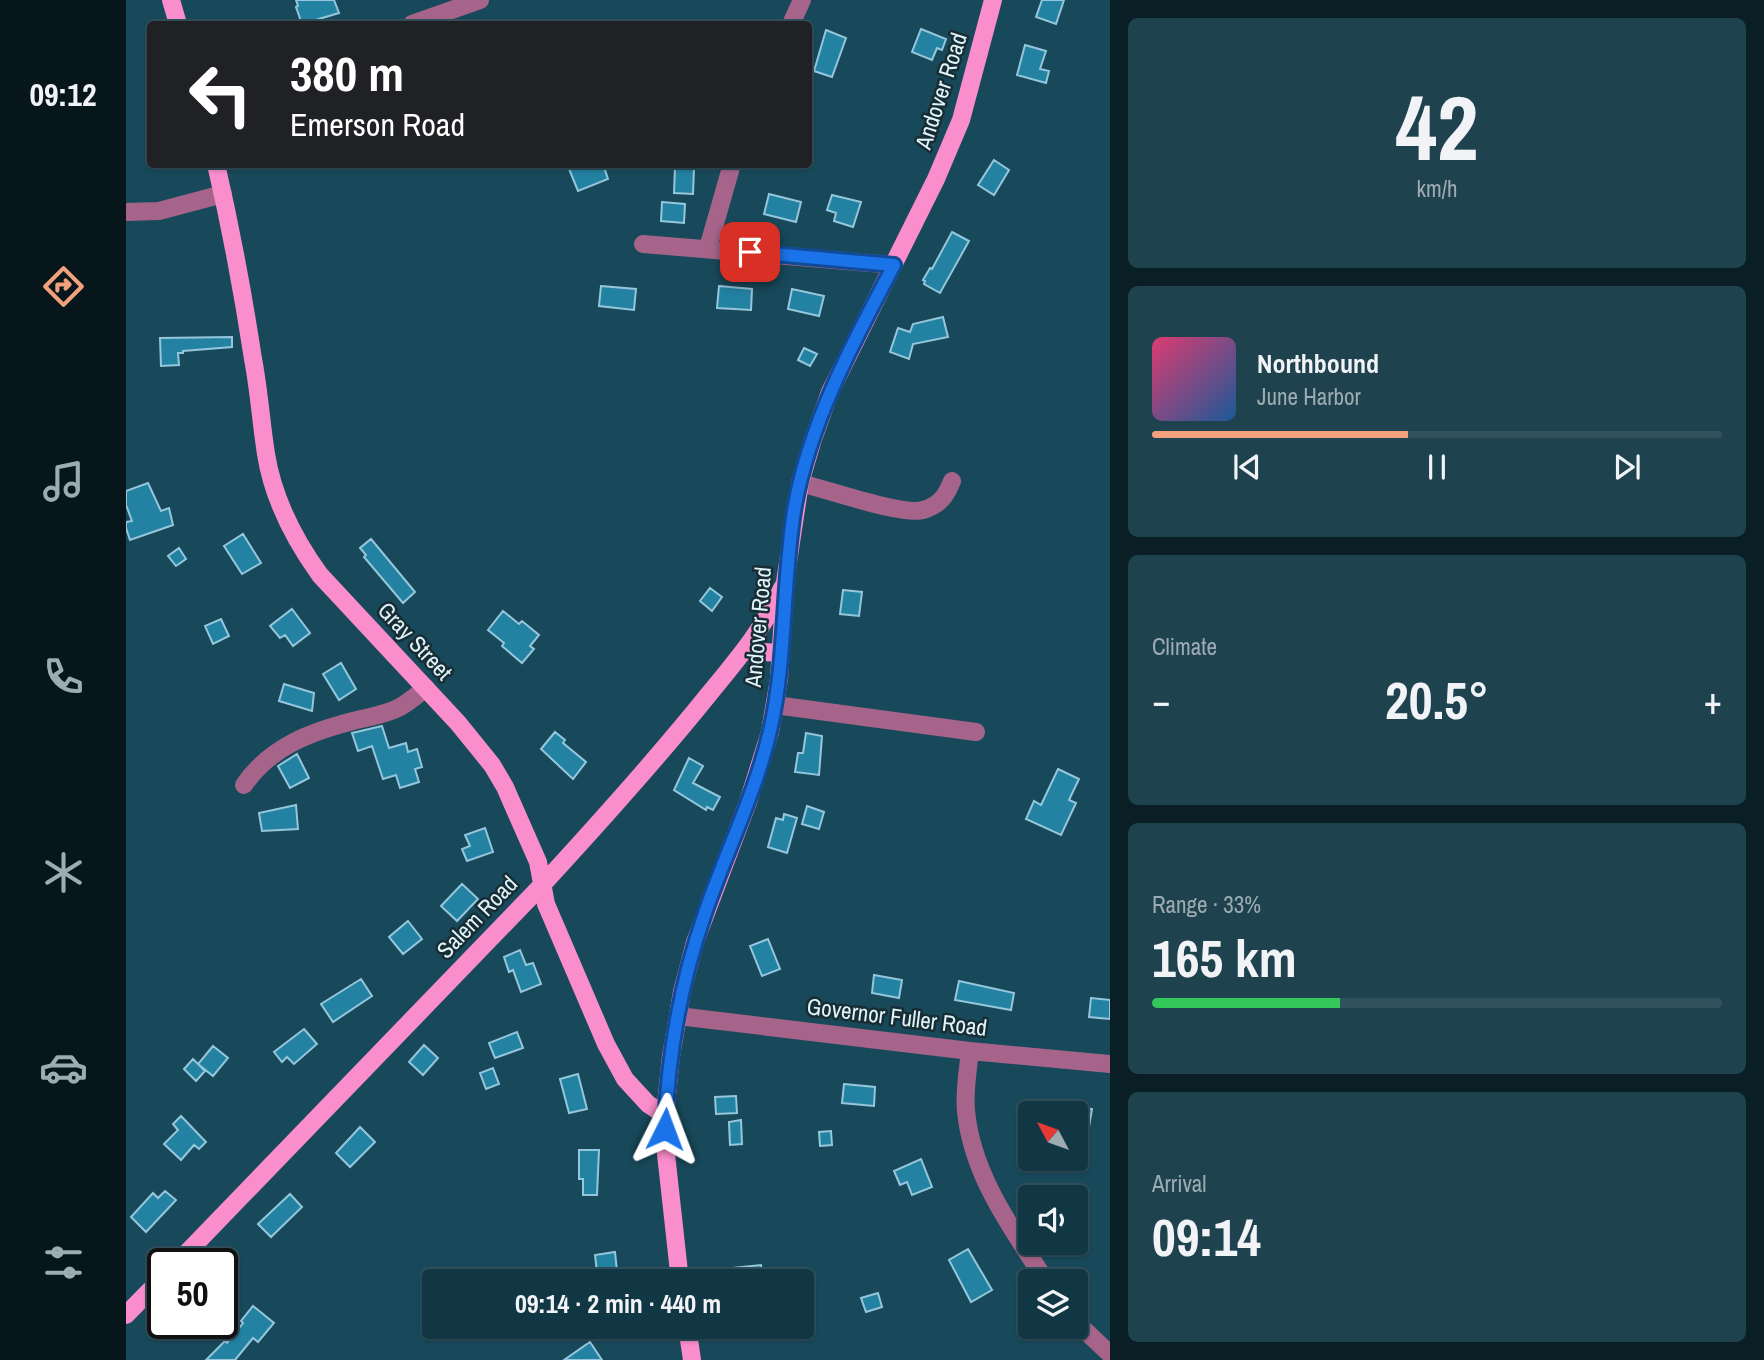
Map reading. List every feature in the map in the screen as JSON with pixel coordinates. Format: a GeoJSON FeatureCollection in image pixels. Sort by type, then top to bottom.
{"type":"FeatureCollection","features":[{"type":"Feature","properties":{"kind":"main road"},"geometry":{"type":"LineString","coordinates":[[172,0],[177,21]]}},
{"type":"Feature","properties":{"kind":"main road","name":"Andover Road"},"geometry":{"type":"LineString","coordinates":[[679,1269],[668,1180],[666,1116],[671,1056],[687,968],[756,778],[775,705],[785,582],[800,483],[826,403],[936,179],[961,121],[993,0]]}},
{"type":"Feature","properties":{"kind":"main road","name":"Gray Street"},"geometry":{"type":"LineString","coordinates":[[217,168],[255,369],[266,455],[280,503],[304,551],[320,575],[476,744],[505,787],[538,862],[547,904],[606,1044],[625,1079],[648,1104],[666,1116]]}},
{"type":"Feature","properties":{"kind":"main road","name":"Salem Road"},"geometry":{"type":"LineString","coordinates":[[191,1248],[543,884],[653,762],[744,651],[785,582]]}},
{"type":"Feature","properties":{"kind":"main road"},"geometry":{"type":"LineString","coordinates":[[744,651],[781,653]]}},
{"type":"Feature","properties":{"kind":"main road"},"geometry":{"type":"LineString","coordinates":[[126,1315],[147,1293]]}},
{"type":"Feature","properties":{"kind":"main road"},"geometry":{"type":"LineString","coordinates":[[689,1339],[692,1360]]}},
{"type":"Feature","properties":{"kind":"street"},"geometry":{"type":"LineString","coordinates":[[420,21],[480,0]]}},
{"type":"Feature","properties":{"kind":"street"},"geometry":{"type":"LineString","coordinates":[[792,21],[802,0]]}},
{"type":"Feature","properties":{"kind":"street"},"geometry":{"type":"LineString","coordinates":[[708,248],[731,168]]}},
{"type":"Feature","properties":{"kind":"street"},"geometry":{"type":"LineString","coordinates":[[126,212],[159,211],[223,194]]}},
{"type":"Feature","properties":{"kind":"street"},"geometry":{"type":"LineString","coordinates":[[643,244],[894,265]]}},
{"type":"Feature","properties":{"kind":"street"},"geometry":{"type":"LineString","coordinates":[[800,483],[915,512],[939,503],[946,496],[953,481]]}},
{"type":"Feature","properties":{"kind":"street"},"geometry":{"type":"LineString","coordinates":[[244,785],[263,761],[280,749],[324,729],[387,713],[401,707],[426,688]]}},
{"type":"Feature","properties":{"kind":"street"},"geometry":{"type":"LineString","coordinates":[[775,705],[976,732]]}},
{"type":"Feature","properties":{"kind":"street","name":"Governor Fuller Road"},"geometry":{"type":"LineString","coordinates":[[678,1016],[970,1051],[1110,1064]]}},
{"type":"Feature","properties":{"kind":"street"},"geometry":{"type":"LineString","coordinates":[[970,1051],[965,1109],[973,1145],[995,1200],[1038,1269]]}},
{"type":"Feature","properties":{"kind":"street"},"geometry":{"type":"LineString","coordinates":[[1088,1333],[1110,1354]]}},
{"type":"Feature","properties":{"kind":"building"},"geometry":{"type":"Polygon","coordinates":[[[296,0],[334,0],[339,13],[312,21],[301,21],[296,7],[296,0]]]}},
{"type":"Feature","properties":{"kind":"building"},"geometry":{"type":"Polygon","coordinates":[[[1042,0],[1064,0],[1056,24],[1036,17],[1042,0]]]}},
{"type":"Feature","properties":{"kind":"building"},"geometry":{"type":"Polygon","coordinates":[[[921,29],[946,39],[942,50],[937,48],[932,60],[912,52],[921,29]]]}},
{"type":"Feature","properties":{"kind":"building"},"geometry":{"type":"Polygon","coordinates":[[[826,30],[846,38],[832,77],[814,71],[826,30]]]}},
{"type":"Feature","properties":{"kind":"building"},"geometry":{"type":"Polygon","coordinates":[[[1025,45],[1046,51],[1040,69],[1049,71],[1046,83],[1017,75],[1025,45]]]}},
{"type":"Feature","properties":{"kind":"building"},"geometry":{"type":"Polygon","coordinates":[[[994,160],[1009,170],[994,195],[978,185],[994,160]]]}},
{"type":"Feature","properties":{"kind":"building"},"geometry":{"type":"Polygon","coordinates":[[[569,168],[604,168],[608,179],[578,191],[569,168]]]}},
{"type":"Feature","properties":{"kind":"building"},"geometry":{"type":"Polygon","coordinates":[[[675,168],[694,168],[693,194],[674,193],[675,168]]]}},
{"type":"Feature","properties":{"kind":"building"},"geometry":{"type":"Polygon","coordinates":[[[769,194],[801,202],[796,222],[764,214],[769,194]]]}},
{"type":"Feature","properties":{"kind":"building"},"geometry":{"type":"Polygon","coordinates":[[[832,195],[861,202],[853,227],[834,221],[836,213],[827,210],[832,195]]]}},
{"type":"Feature","properties":{"kind":"building"},"geometry":{"type":"Polygon","coordinates":[[[662,202],[685,204],[684,223],[661,221],[662,202]]]}},
{"type":"Feature","properties":{"kind":"building"},"geometry":{"type":"Polygon","coordinates":[[[952,232],[969,241],[940,293],[924,284],[923,280],[952,232]]]}},
{"type":"Feature","properties":{"kind":"building"},"geometry":{"type":"Polygon","coordinates":[[[601,286],[636,289],[634,310],[599,306],[601,286]]]}},
{"type":"Feature","properties":{"kind":"building"},"geometry":{"type":"Polygon","coordinates":[[[719,286],[752,289],[751,310],[717,308],[719,286]]]}},
{"type":"Feature","properties":{"kind":"building"},"geometry":{"type":"Polygon","coordinates":[[[792,289],[824,296],[819,316],[788,309],[792,289]]]}},
{"type":"Feature","properties":{"kind":"building"},"geometry":{"type":"Polygon","coordinates":[[[943,317],[948,337],[913,344],[909,359],[890,352],[898,328],[910,332],[913,324],[943,317]]]}},
{"type":"Feature","properties":{"kind":"building"},"geometry":{"type":"Polygon","coordinates":[[[232,337],[232,347],[183,351],[178,353],[179,365],[161,366],[160,338],[232,337]]]}},
{"type":"Feature","properties":{"kind":"building"},"geometry":{"type":"Polygon","coordinates":[[[804,348],[817,354],[810,366],[798,360],[804,348]]]}},
{"type":"Feature","properties":{"kind":"building"},"geometry":{"type":"Polygon","coordinates":[[[148,483],[161,511],[169,508],[173,525],[130,540],[126,522],[132,521],[126,505],[126,491],[148,483]]]}},
{"type":"Feature","properties":{"kind":"building"},"geometry":{"type":"Polygon","coordinates":[[[243,534],[261,563],[242,574],[224,546],[243,534]]]}},
{"type":"Feature","properties":{"kind":"building"},"geometry":{"type":"Polygon","coordinates":[[[371,539],[415,592],[403,603],[364,557],[366,555],[360,548],[371,539]]]}},
{"type":"Feature","properties":{"kind":"building"},"geometry":{"type":"Polygon","coordinates":[[[179,548],[186,559],[176,566],[168,556],[179,548]]]}},
{"type":"Feature","properties":{"kind":"building"},"geometry":{"type":"Polygon","coordinates":[[[710,588],[722,597],[712,611],[700,601],[710,588]]]}},
{"type":"Feature","properties":{"kind":"building"},"geometry":{"type":"Polygon","coordinates":[[[843,590],[862,592],[859,616],[840,614],[843,590]]]}},
{"type":"Feature","properties":{"kind":"building"},"geometry":{"type":"Polygon","coordinates":[[[292,609],[310,633],[293,646],[285,635],[280,638],[270,626],[292,609]]]}},
{"type":"Feature","properties":{"kind":"building"},"geometry":{"type":"Polygon","coordinates":[[[503,611],[519,624],[522,621],[539,635],[530,646],[534,649],[522,663],[488,630],[503,611]]]}},
{"type":"Feature","properties":{"kind":"building"},"geometry":{"type":"Polygon","coordinates":[[[221,619],[229,636],[213,644],[205,626],[221,619]]]}},
{"type":"Feature","properties":{"kind":"building"},"geometry":{"type":"Polygon","coordinates":[[[341,663],[356,689],[339,700],[323,674],[341,663]]]}},
{"type":"Feature","properties":{"kind":"building"},"geometry":{"type":"Polygon","coordinates":[[[284,684],[314,693],[312,711],[279,701],[284,684]]]}},
{"type":"Feature","properties":{"kind":"building"},"geometry":{"type":"Polygon","coordinates":[[[382,726],[389,748],[406,743],[408,752],[417,749],[422,767],[415,769],[419,782],[400,788],[396,775],[383,779],[372,746],[358,751],[352,733],[382,726]]]}},
{"type":"Feature","properties":{"kind":"building"},"geometry":{"type":"Polygon","coordinates":[[[555,732],[565,740],[563,743],[586,762],[573,779],[541,749],[555,732]]]}},
{"type":"Feature","properties":{"kind":"building"},"geometry":{"type":"Polygon","coordinates":[[[806,733],[822,736],[819,775],[795,772],[798,753],[803,753],[806,733]]]}},
{"type":"Feature","properties":{"kind":"building"},"geometry":{"type":"Polygon","coordinates":[[[297,754],[309,778],[290,788],[278,766],[297,754]]]}},
{"type":"Feature","properties":{"kind":"building"},"geometry":{"type":"Polygon","coordinates":[[[689,758],[703,766],[693,783],[720,797],[713,810],[707,807],[706,810],[674,790],[689,758]]]}},
{"type":"Feature","properties":{"kind":"building"},"geometry":{"type":"Polygon","coordinates":[[[1058,769],[1079,779],[1069,800],[1076,803],[1061,835],[1026,819],[1034,801],[1041,805],[1058,769]]]}},
{"type":"Feature","properties":{"kind":"building"},"geometry":{"type":"Polygon","coordinates":[[[296,805],[298,829],[262,831],[259,813],[296,805]]]}},
{"type":"Feature","properties":{"kind":"building"},"geometry":{"type":"Polygon","coordinates":[[[807,806],[824,812],[819,829],[802,824],[807,806]]]}},
{"type":"Feature","properties":{"kind":"building"},"geometry":{"type":"Polygon","coordinates":[[[784,814],[797,818],[787,853],[768,847],[776,818],[783,820],[784,814]]]}},
{"type":"Feature","properties":{"kind":"building"},"geometry":{"type":"Polygon","coordinates":[[[485,828],[493,852],[467,861],[462,849],[470,846],[465,835],[485,828]]]}},
{"type":"Feature","properties":{"kind":"building"},"geometry":{"type":"Polygon","coordinates":[[[462,884],[478,899],[457,921],[441,906],[462,884]]]}},
{"type":"Feature","properties":{"kind":"building"},"geometry":{"type":"Polygon","coordinates":[[[408,921],[422,939],[403,954],[389,937],[408,921]]]}},
{"type":"Feature","properties":{"kind":"building"},"geometry":{"type":"Polygon","coordinates":[[[768,939],[780,969],[762,976],[750,946],[768,939]]]}},
{"type":"Feature","properties":{"kind":"building"},"geometry":{"type":"Polygon","coordinates":[[[520,950],[526,965],[533,963],[541,984],[521,992],[513,970],[509,972],[504,957],[520,950]]]}},
{"type":"Feature","properties":{"kind":"building"},"geometry":{"type":"Polygon","coordinates":[[[874,975],[902,980],[899,998],[872,993],[874,975]]]}},
{"type":"Feature","properties":{"kind":"building"},"geometry":{"type":"Polygon","coordinates":[[[361,979],[372,996],[333,1022],[321,1004],[361,979]]]}},
{"type":"Feature","properties":{"kind":"building"},"geometry":{"type":"Polygon","coordinates":[[[959,981],[1014,993],[1011,1010],[955,1000],[959,981]]]}},
{"type":"Feature","properties":{"kind":"building"},"geometry":{"type":"Polygon","coordinates":[[[1091,998],[1110,1000],[1110,1019],[1089,1017],[1091,998]]]}},
{"type":"Feature","properties":{"kind":"building"},"geometry":{"type":"Polygon","coordinates":[[[304,1029],[317,1044],[294,1064],[287,1057],[282,1062],[274,1052],[304,1029]]]}},
{"type":"Feature","properties":{"kind":"building"},"geometry":{"type":"Polygon","coordinates":[[[517,1032],[523,1048],[495,1058],[489,1043],[517,1032]]]}},
{"type":"Feature","properties":{"kind":"building"},"geometry":{"type":"Polygon","coordinates":[[[424,1045],[438,1058],[423,1075],[409,1062],[424,1045]]]}},
{"type":"Feature","properties":{"kind":"building"},"geometry":{"type":"Polygon","coordinates":[[[213,1046],[228,1058],[213,1076],[198,1064],[213,1046]]]}},
{"type":"Feature","properties":{"kind":"building"},"geometry":{"type":"Polygon","coordinates":[[[193,1059],[205,1071],[196,1081],[184,1069],[193,1059]]]}},
{"type":"Feature","properties":{"kind":"building"},"geometry":{"type":"Polygon","coordinates":[[[493,1068],[499,1084],[486,1089],[480,1073],[493,1068]]]}},
{"type":"Feature","properties":{"kind":"building"},"geometry":{"type":"Polygon","coordinates":[[[578,1074],[587,1109],[569,1113],[560,1079],[578,1074]]]}},
{"type":"Feature","properties":{"kind":"building"},"geometry":{"type":"Polygon","coordinates":[[[844,1084],[875,1087],[874,1106],[842,1103],[844,1084]]]}},
{"type":"Feature","properties":{"kind":"building"},"geometry":{"type":"Polygon","coordinates":[[[736,1096],[737,1113],[716,1114],[715,1097],[736,1096]]]}},
{"type":"Feature","properties":{"kind":"building"},"geometry":{"type":"Polygon","coordinates":[[[1088,1108],[1092,1109],[1088,1127],[1088,1108]]]}},
{"type":"Feature","properties":{"kind":"building"},"geometry":{"type":"Polygon","coordinates":[[[181,1116],[206,1142],[199,1149],[194,1145],[181,1160],[164,1144],[178,1130],[173,1124],[181,1116]]]}},
{"type":"Feature","properties":{"kind":"building"},"geometry":{"type":"Polygon","coordinates":[[[741,1120],[742,1144],[730,1145],[729,1122],[741,1120]]]}},
{"type":"Feature","properties":{"kind":"building"},"geometry":{"type":"Polygon","coordinates":[[[360,1127],[375,1142],[350,1167],[336,1153],[360,1127]]]}},
{"type":"Feature","properties":{"kind":"building"},"geometry":{"type":"Polygon","coordinates":[[[831,1131],[832,1145],[820,1146],[819,1132],[831,1131]]]}},
{"type":"Feature","properties":{"kind":"building"},"geometry":{"type":"Polygon","coordinates":[[[579,1150],[599,1150],[597,1195],[583,1195],[583,1179],[579,1179],[579,1150]]]}},
{"type":"Feature","properties":{"kind":"building"},"geometry":{"type":"Polygon","coordinates":[[[921,1159],[932,1187],[912,1195],[907,1182],[900,1185],[894,1171],[921,1159]]]}},
{"type":"Feature","properties":{"kind":"building"},"geometry":{"type":"Polygon","coordinates":[[[165,1191],[176,1200],[146,1232],[131,1217],[153,1193],[158,1198],[165,1191]]]}},
{"type":"Feature","properties":{"kind":"building"},"geometry":{"type":"Polygon","coordinates":[[[290,1194],[302,1207],[271,1237],[258,1224],[290,1194]]]}},
{"type":"Feature","properties":{"kind":"building"},"geometry":{"type":"Polygon","coordinates":[[[968,1249],[992,1290],[971,1302],[949,1260],[968,1249]]]}},
{"type":"Feature","properties":{"kind":"building"},"geometry":{"type":"Polygon","coordinates":[[[615,1252],[617,1269],[597,1269],[595,1255],[615,1252]]]}},
{"type":"Feature","properties":{"kind":"building"},"geometry":{"type":"Polygon","coordinates":[[[761,1265],[762,1269],[733,1269],[761,1265]]]}},
{"type":"Feature","properties":{"kind":"building"},"geometry":{"type":"Polygon","coordinates":[[[878,1293],[882,1307],[866,1312],[861,1298],[878,1293]]]}},
{"type":"Feature","properties":{"kind":"building"},"geometry":{"type":"Polygon","coordinates":[[[253,1306],[274,1323],[258,1342],[253,1338],[235,1360],[206,1360],[225,1341],[227,1343],[230,1339],[238,1339],[238,1329],[243,1323],[241,1321],[253,1306]]]}},
{"type":"Feature","properties":{"kind":"building"},"geometry":{"type":"Polygon","coordinates":[[[590,1342],[602,1360],[564,1360],[590,1342]]]}},
{"type":"Feature","properties":{"kind":"route"},"geometry":{"type":"LineString","coordinates":[[665,1129],[671,1056],[687,968],[704,915],[748,802],[770,732],[779,679],[785,582],[800,483],[821,415],[894,265],[750,252]]}}]}
